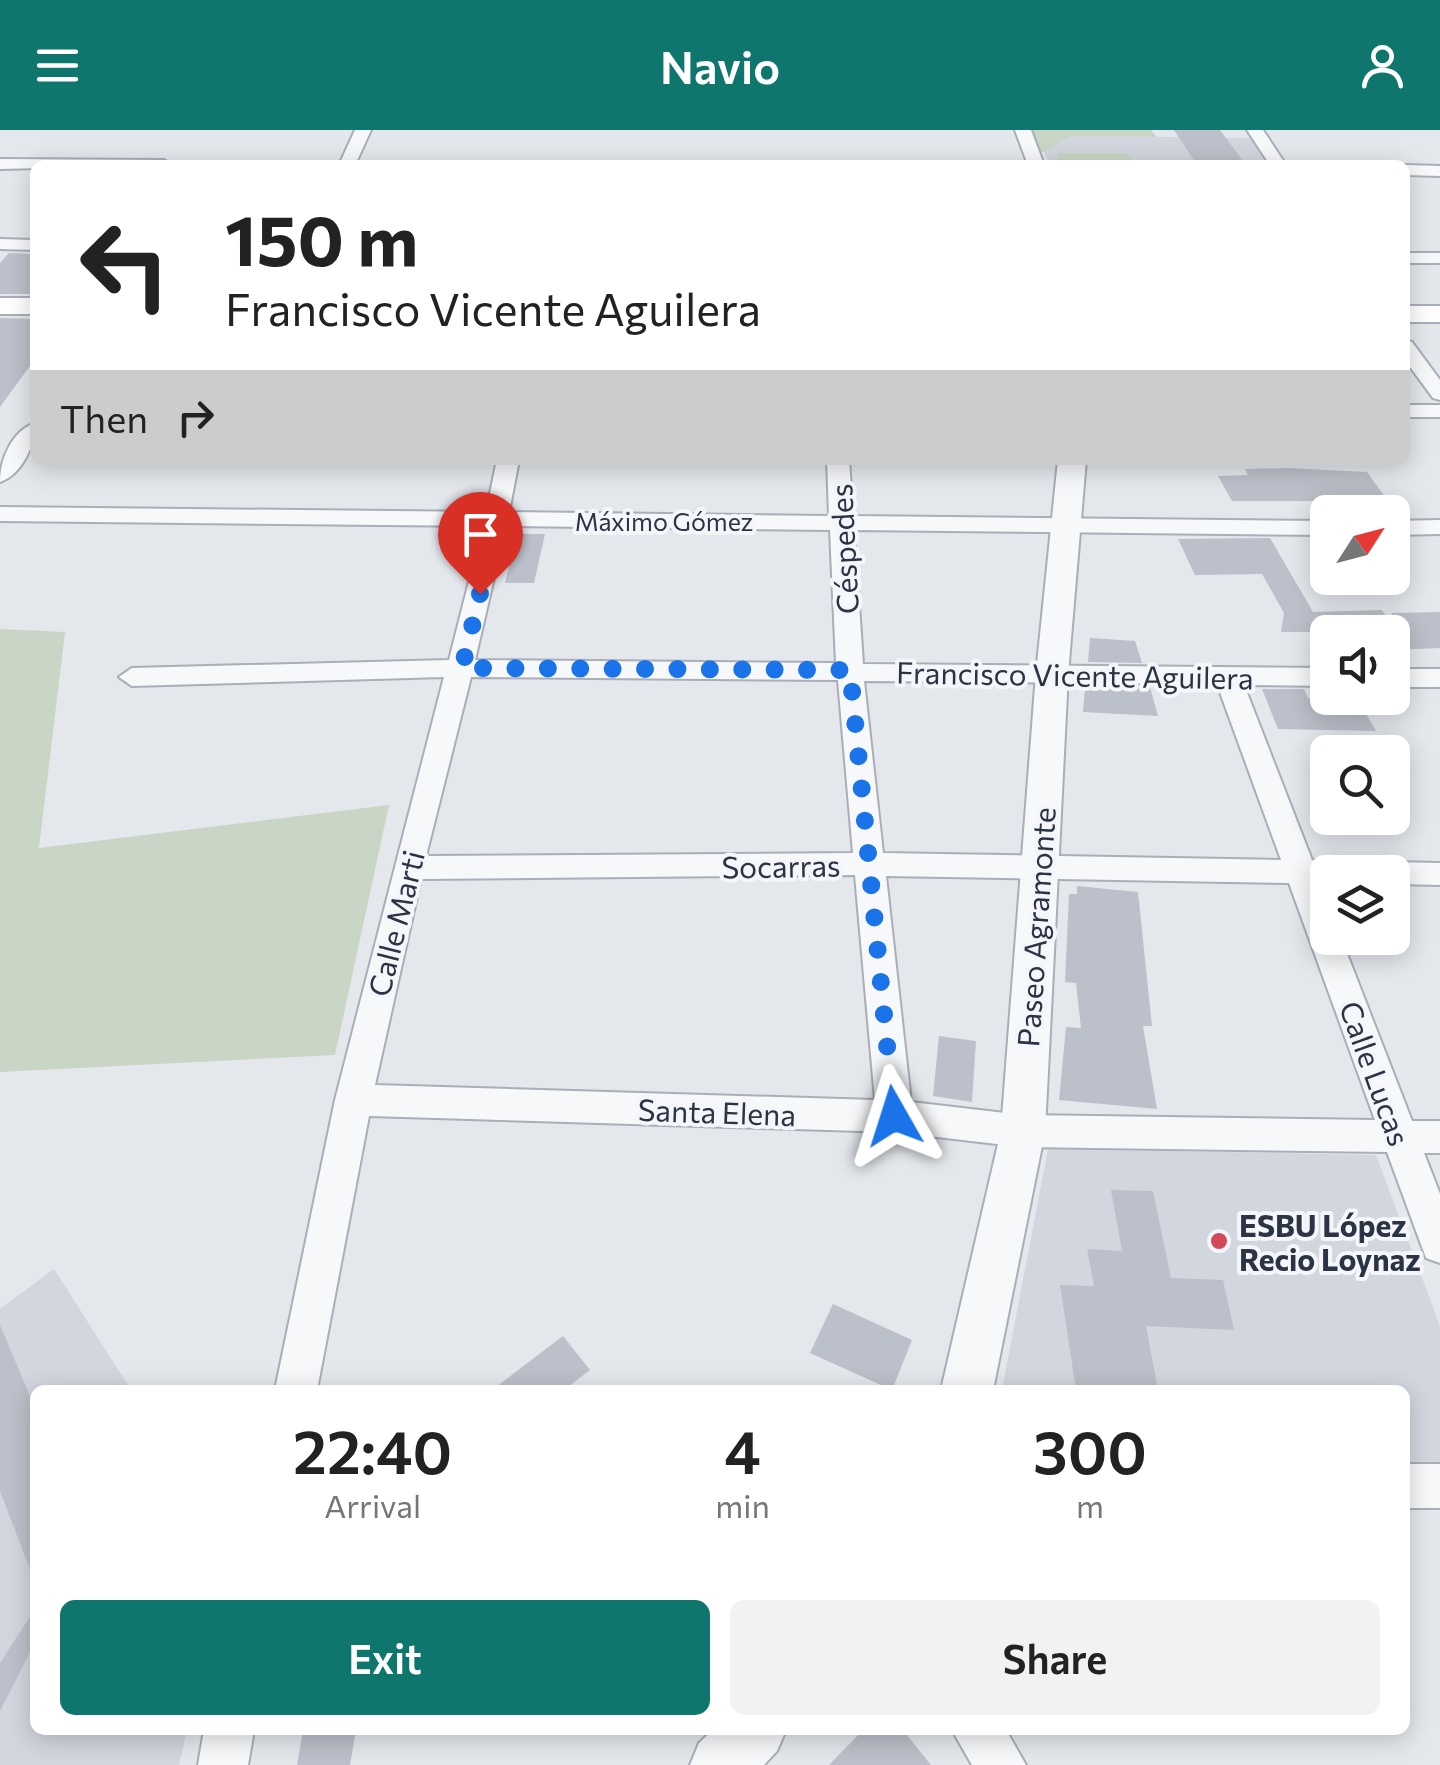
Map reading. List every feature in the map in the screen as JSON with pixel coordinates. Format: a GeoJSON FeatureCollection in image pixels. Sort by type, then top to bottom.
{"type":"FeatureCollection","features":[{"type":"Feature","properties":{"kind":"main road"},"geometry":{"type":"LineString","coordinates":[[0,306],[30,306]]}},
{"type":"Feature","properties":{"kind":"main road"},"geometry":{"type":"LineString","coordinates":[[1410,314],[1440,314]]}},
{"type":"Feature","properties":{"kind":"street"},"geometry":{"type":"LineString","coordinates":[[349,160],[363,130]]}},
{"type":"Feature","properties":{"kind":"street"},"geometry":{"type":"LineString","coordinates":[[1023,130],[1034,160]]}},
{"type":"Feature","properties":{"kind":"street"},"geometry":{"type":"LineString","coordinates":[[1255,130],[1275,160]]}},
{"type":"Feature","properties":{"kind":"street"},"geometry":{"type":"LineString","coordinates":[[0,164],[30,164]]}},
{"type":"Feature","properties":{"kind":"street"},"geometry":{"type":"LineString","coordinates":[[0,189],[24,164]]}},
{"type":"Feature","properties":{"kind":"street"},"geometry":{"type":"LineString","coordinates":[[1410,170],[1440,171]]}},
{"type":"Feature","properties":{"kind":"street"},"geometry":{"type":"LineString","coordinates":[[0,244],[30,245]]}},
{"type":"Feature","properties":{"kind":"street"},"geometry":{"type":"LineString","coordinates":[[1410,258],[1440,258]]}},
{"type":"Feature","properties":{"kind":"street"},"geometry":{"type":"LineString","coordinates":[[1410,353],[1440,394]]}},
{"type":"Feature","properties":{"kind":"street"},"geometry":{"type":"LineString","coordinates":[[1410,411],[1440,412]]}},
{"type":"Feature","properties":{"kind":"street"},"geometry":{"type":"LineString","coordinates":[[0,476],[30,436]]}},
{"type":"Feature","properties":{"kind":"street","name":"Calle Marti"},"geometry":{"type":"LineString","coordinates":[[297,1385],[353,1100],[408,868],[462,668],[507,465]]}},
{"type":"Feature","properties":{"kind":"street","name":"Céspedes"},"geometry":{"type":"LineString","coordinates":[[838,465],[850,670],[894,1116]]}},
{"type":"Feature","properties":{"kind":"street","name":"Paseo Agramonte"},"geometry":{"type":"LineString","coordinates":[[968,1385],[1022,1131],[1052,674],[1071,465]]}},
{"type":"Feature","properties":{"kind":"street","name":"Máximo Gómez"},"geometry":{"type":"LineString","coordinates":[[0,514],[1310,528]]}},
{"type":"Feature","properties":{"kind":"street"},"geometry":{"type":"LineString","coordinates":[[1410,528],[1440,528]]}},
{"type":"Feature","properties":{"kind":"street","name":"Francisco Vicente Aguilera"},"geometry":{"type":"LineString","coordinates":[[132,677],[462,668],[1310,677]]}},
{"type":"Feature","properties":{"kind":"street","name":"Calle Lucas"},"geometry":{"type":"LineString","coordinates":[[1228,676],[1310,857]]}},
{"type":"Feature","properties":{"kind":"street"},"geometry":{"type":"LineString","coordinates":[[1410,678],[1440,678]]}},
{"type":"Feature","properties":{"kind":"street","name":"Socarras"},"geometry":{"type":"LineString","coordinates":[[408,868],[870,864],[1310,872]]}},
{"type":"Feature","properties":{"kind":"street"},"geometry":{"type":"LineString","coordinates":[[1410,873],[1440,874]]}},
{"type":"Feature","properties":{"kind":"street","name":"Calle Lucas"},"geometry":{"type":"LineString","coordinates":[[1343,955],[1399,1137],[1440,1245]]}},
{"type":"Feature","properties":{"kind":"street","name":"Santa Elena"},"geometry":{"type":"LineString","coordinates":[[353,1100],[894,1116],[1022,1131],[1440,1137]]}},
{"type":"Feature","properties":{"kind":"street"},"geometry":{"type":"LineString","coordinates":[[1410,1486],[1440,1486]]}},
{"type":"Feature","properties":{"kind":"street"},"geometry":{"type":"LineString","coordinates":[[222,1765],[228,1735]]}},
{"type":"Feature","properties":{"kind":"street"},"geometry":{"type":"LineString","coordinates":[[721,1765],[751,1735]]}},
{"type":"Feature","properties":{"kind":"street"},"geometry":{"type":"LineString","coordinates":[[980,1735],[1001,1765]]}},
{"type":"Feature","properties":{"kind":"shaded area"},"geometry":{"type":"Polygon","coordinates":[[[1069,136],[1262,138],[1273,160],[1048,160],[1044,152],[1069,136]]]}},
{"type":"Feature","properties":{"kind":"shaded area","name":"ESBU López Recio Loynaz"},"geometry":{"type":"Polygon","coordinates":[[[1048,1149],[1376,1155],[1440,1326],[1440,1463],[1410,1462],[1410,1385],[1003,1385],[1048,1149]]]}},
{"type":"Feature","properties":{"kind":"shaded area"},"geometry":{"type":"Polygon","coordinates":[[[54,1269],[128,1385],[30,1385],[30,1735],[186,1735],[179,1765],[0,1765],[0,1309],[54,1269]]]}},
{"type":"Feature","properties":{"kind":"green space"},"geometry":{"type":"Polygon","coordinates":[[[1022,130],[1151,130],[1157,137],[1070,136],[1044,152],[1031,151],[1022,130]]]}},
{"type":"Feature","properties":{"kind":"green space"},"geometry":{"type":"Polygon","coordinates":[[[1057,153],[1128,153],[1132,160],[1060,160],[1057,153]]]}},
{"type":"Feature","properties":{"kind":"green space"},"geometry":{"type":"Polygon","coordinates":[[[0,629],[65,632],[39,848],[389,805],[335,1055],[0,1072],[0,629]]]}},
{"type":"Feature","properties":{"kind":"building"},"geometry":{"type":"Polygon","coordinates":[[[1174,130],[1220,130],[1242,160],[1194,160],[1174,130]]]}},
{"type":"Feature","properties":{"kind":"building"},"geometry":{"type":"Polygon","coordinates":[[[9,253],[30,254],[30,294],[0,294],[0,263],[9,253]]]}},
{"type":"Feature","properties":{"kind":"building"},"geometry":{"type":"Polygon","coordinates":[[[0,318],[30,319],[30,366],[0,407],[0,318]]]}},
{"type":"Feature","properties":{"kind":"building"},"geometry":{"type":"Polygon","coordinates":[[[1245,469],[1367,472],[1384,495],[1310,495],[1310,501],[1232,501],[1218,476],[1248,475],[1245,469]]]}},
{"type":"Feature","properties":{"kind":"building"},"geometry":{"type":"Polygon","coordinates":[[[517,534],[545,534],[534,583],[505,583],[517,534]]]}},
{"type":"Feature","properties":{"kind":"building"},"geometry":{"type":"Polygon","coordinates":[[[1270,538],[1313,612],[1382,610],[1385,615],[1310,615],[1310,632],[1281,632],[1284,613],[1262,574],[1195,575],[1178,539],[1270,538]]]}},
{"type":"Feature","properties":{"kind":"building"},"geometry":{"type":"Polygon","coordinates":[[[1440,612],[1440,648],[1410,649],[1410,615],[1392,613],[1440,612]]]}},
{"type":"Feature","properties":{"kind":"building"},"geometry":{"type":"Polygon","coordinates":[[[1090,638],[1135,641],[1142,663],[1088,662],[1090,638]]]}},
{"type":"Feature","properties":{"kind":"building"},"geometry":{"type":"Polygon","coordinates":[[[1085,687],[1150,687],[1158,716],[1083,712],[1085,687]]]}},
{"type":"Feature","properties":{"kind":"building"},"geometry":{"type":"Polygon","coordinates":[[[1262,689],[1304,689],[1310,698],[1310,715],[1367,715],[1376,731],[1278,729],[1262,689]]]}},
{"type":"Feature","properties":{"kind":"building"},"geometry":{"type":"Polygon","coordinates":[[[1077,886],[1138,892],[1152,1026],[1143,1026],[1157,1109],[1059,1100],[1066,1027],[1081,1028],[1076,983],[1065,982],[1069,894],[1077,894],[1077,886]]]}},
{"type":"Feature","properties":{"kind":"building"},"geometry":{"type":"Polygon","coordinates":[[[939,1036],[976,1041],[972,1102],[933,1096],[939,1036]]]}},
{"type":"Feature","properties":{"kind":"building"},"geometry":{"type":"Polygon","coordinates":[[[1111,1190],[1153,1191],[1171,1278],[1223,1280],[1234,1330],[1146,1326],[1157,1385],[1075,1385],[1060,1285],[1094,1286],[1087,1249],[1122,1251],[1111,1190]]]}},
{"type":"Feature","properties":{"kind":"building"},"geometry":{"type":"Polygon","coordinates":[[[833,1304],[912,1340],[894,1385],[881,1385],[810,1353],[833,1304]]]}},
{"type":"Feature","properties":{"kind":"building"},"geometry":{"type":"Polygon","coordinates":[[[0,1325],[30,1396],[30,1569],[0,1491],[0,1325]]]}},
{"type":"Feature","properties":{"kind":"building"},"geometry":{"type":"Polygon","coordinates":[[[563,1336],[590,1370],[570,1385],[499,1385],[563,1336]]]}},
{"type":"Feature","properties":{"kind":"building"},"geometry":{"type":"Polygon","coordinates":[[[30,1617],[30,1652],[0,1711],[0,1663],[30,1617]]]}},
{"type":"Feature","properties":{"kind":"building"},"geometry":{"type":"Polygon","coordinates":[[[302,1735],[355,1735],[350,1765],[297,1765],[302,1735]]]}},
{"type":"Feature","properties":{"kind":"building"},"geometry":{"type":"Polygon","coordinates":[[[858,1735],[907,1735],[931,1765],[829,1765],[858,1735]]]}},
{"type":"Feature","properties":{"kind":"place","name":"ESBU López Recio Loynaz"},"geometry":{"type":"Point","coordinates":[1219,1241]}},
{"type":"Feature","properties":{"kind":"route"},"geometry":{"type":"LineString","coordinates":[[480,594],[462,668],[850,670],[894,1116]]}}]}
